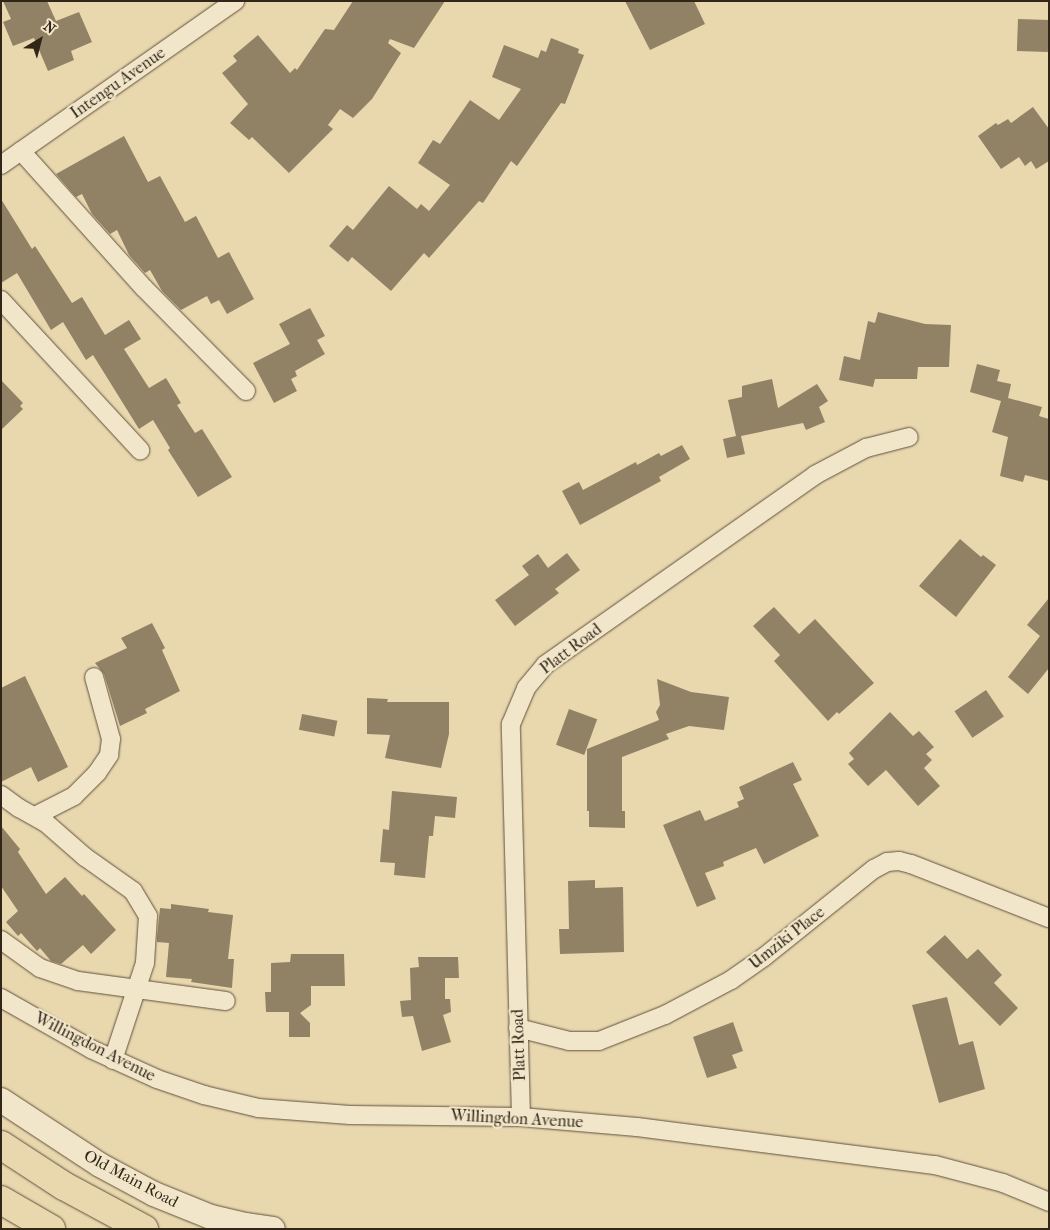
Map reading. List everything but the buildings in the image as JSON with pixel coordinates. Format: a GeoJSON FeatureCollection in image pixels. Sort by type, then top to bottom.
{"type":"FeatureCollection","features":[{"type":"Feature","properties":{"kind":"highway"},"geometry":{"type":"LineString","coordinates":[[1,1145],[64,1186],[144,1229]]}},
{"type":"Feature","properties":{"kind":"highway"},"geometry":{"type":"LineString","coordinates":[[1,1200],[51,1229]]}},
{"type":"Feature","properties":{"kind":"main road","name":"Old Main Road"},"geometry":{"type":"LineString","coordinates":[[1,1100],[100,1165],[154,1194],[211,1217],[274,1229]]}},
{"type":"Feature","properties":{"kind":"street","name":"Intengu Avenue"},"geometry":{"type":"LineString","coordinates":[[1,165],[235,1]]}},
{"type":"Feature","properties":{"kind":"street"},"geometry":{"type":"LineString","coordinates":[[21,151],[144,288],[246,391]]}},
{"type":"Feature","properties":{"kind":"street"},"geometry":{"type":"LineString","coordinates":[[1,300],[140,450]]}},
{"type":"Feature","properties":{"kind":"street","name":"Platt Road"},"geometry":{"type":"LineString","coordinates":[[521,1117],[511,724],[526,688],[545,666],[815,475],[866,448],[909,437]]}},
{"type":"Feature","properties":{"kind":"street"},"geometry":{"type":"LineString","coordinates":[[35,816],[74,796],[98,773],[109,755],[111,739],[94,677]]}},
{"type":"Feature","properties":{"kind":"street"},"geometry":{"type":"LineString","coordinates":[[1,795],[19,808],[35,816],[85,857],[133,891],[148,916],[148,940],[145,963],[113,1060]]}},
{"type":"Feature","properties":{"kind":"street","name":"Umziki Place"},"geometry":{"type":"LineString","coordinates":[[518,1028],[569,1041],[600,1041],[665,1016],[731,980],[874,869],[887,862],[899,861],[911,864],[1049,918]]}},
{"type":"Feature","properties":{"kind":"street"},"geometry":{"type":"LineString","coordinates":[[1,940],[40,968],[78,981],[226,1001]]}},
{"type":"Feature","properties":{"kind":"street","name":"Willingdon Avenue"},"geometry":{"type":"LineString","coordinates":[[1,998],[113,1060],[157,1080],[204,1095],[258,1108],[350,1115],[521,1117],[637,1126],[935,1165],[1003,1183],[1049,1202]]}}]}
